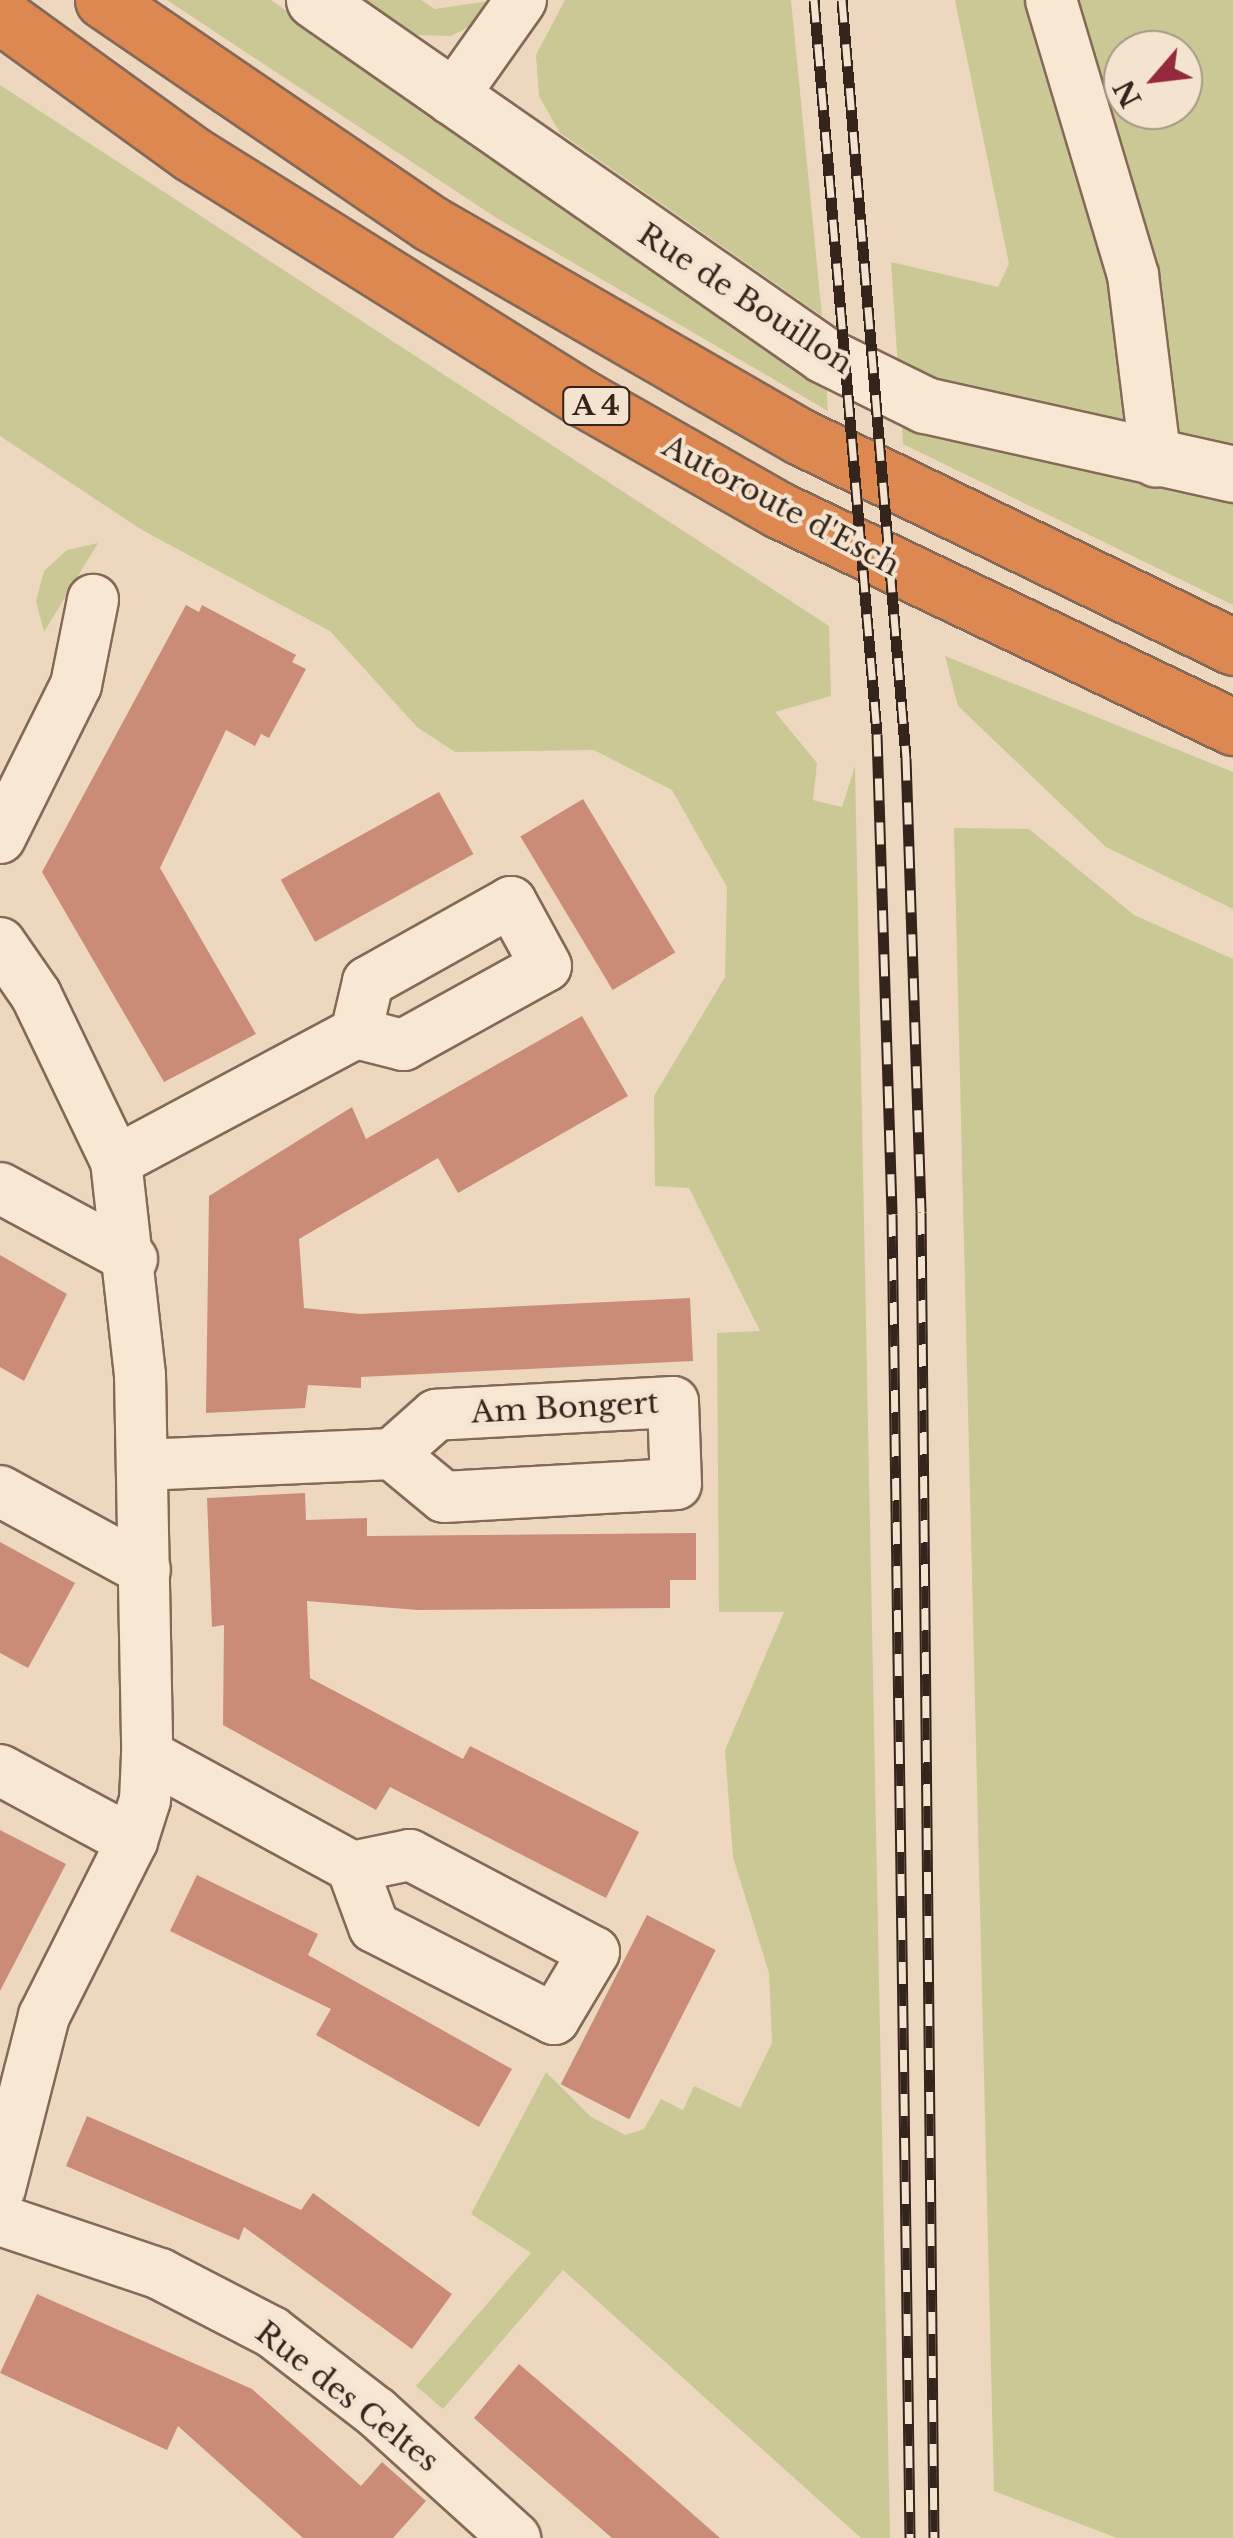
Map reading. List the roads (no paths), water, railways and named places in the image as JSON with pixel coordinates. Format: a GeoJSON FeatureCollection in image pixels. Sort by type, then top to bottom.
{"type":"FeatureCollection","features":[{"type":"Feature","properties":{"kind":"highway","name":"A 4"},"geometry":{"type":"LineString","coordinates":[[103,0],[430,223],[631,340],[818,445],[1233,648]]}},
{"type":"Feature","properties":{"kind":"highway","name":"Autoroute d'Esch"},"geometry":{"type":"LineString","coordinates":[[0,15],[301,226],[602,409],[796,518],[1233,726]]}},
{"type":"Feature","properties":{"kind":"street","name":"Rue de Bouillon"},"geometry":{"type":"LineString","coordinates":[[314,0],[824,355],[925,405],[1156,462],[1233,474]]}},
{"type":"Feature","properties":{"kind":"street"},"geometry":{"type":"LineString","coordinates":[[451,99],[520,0]]}},
{"type":"Feature","properties":{"kind":"street"},"geometry":{"type":"LineString","coordinates":[[1051,0],[1132,275],[1156,462]]}},
{"type":"Feature","properties":{"kind":"street"},"geometry":{"type":"LineString","coordinates":[[0,838],[76,685],[93,600]]}},
{"type":"Feature","properties":{"kind":"street"},"geometry":{"type":"LineString","coordinates":[[0,943],[36,995],[116,1160],[132,1258],[142,1466],[147,1754],[146,1800],[132,1841],[44,2016],[0,2188]]}},
{"type":"Feature","properties":{"kind":"street"},"geometry":{"type":"LineString","coordinates":[[116,1160],[356,1032]]}},
{"type":"Feature","properties":{"kind":"street"},"geometry":{"type":"LineString","coordinates":[[0,1188],[132,1258]]}},
{"type":"Feature","properties":{"kind":"street","name":"Am Bongert"},"geometry":{"type":"LineString","coordinates":[[674,1402],[676,1484],[444,1497],[392,1454],[436,1415],[674,1402]]}},
{"type":"Feature","properties":{"kind":"street"},"geometry":{"type":"LineString","coordinates":[[142,1466],[392,1454]]}},
{"type":"Feature","properties":{"kind":"street"},"geometry":{"type":"LineString","coordinates":[[0,1491],[145,1570]]}},
{"type":"Feature","properties":{"kind":"street"},"geometry":{"type":"LineString","coordinates":[[147,1754],[352,1866]]}},
{"type":"Feature","properties":{"kind":"street"},"geometry":{"type":"LineString","coordinates":[[0,1770],[132,1841]]}},
{"type":"Feature","properties":{"kind":"street","name":"Rue des Celtes"},"geometry":{"type":"LineString","coordinates":[[0,2220],[160,2274],[272,2332],[376,2412],[511,2537]]}},
{"type":"Feature","properties":{"kind":"railway"},"geometry":{"type":"LineString","coordinates":[[814,0],[877,734],[892,1214],[910,2538]]}},
{"type":"Feature","properties":{"kind":"railway"},"geometry":{"type":"LineString","coordinates":[[842,0],[906,758],[921,1212],[934,2538]]}}]}
